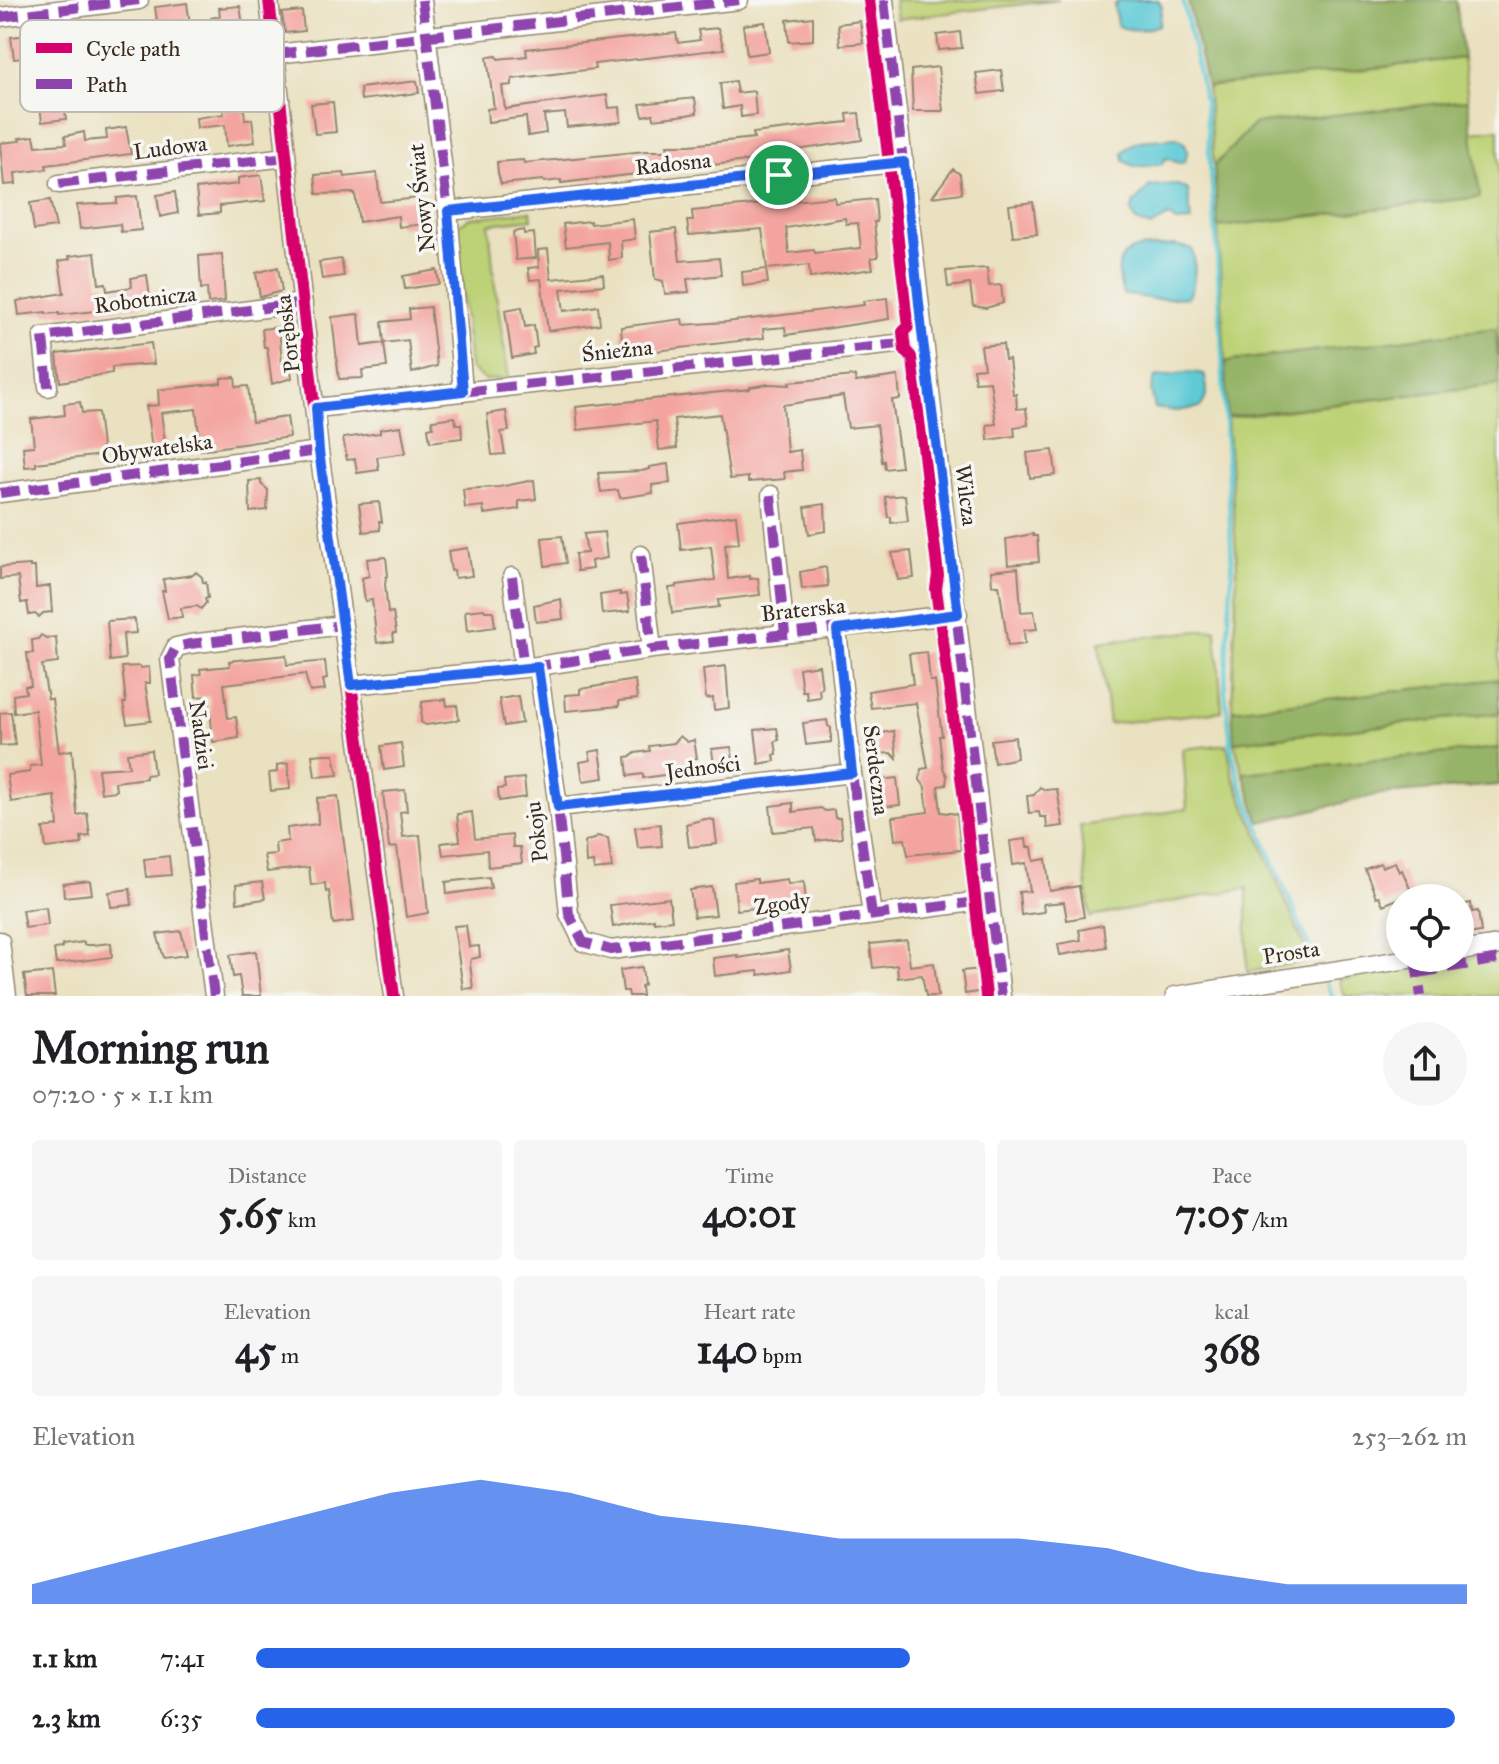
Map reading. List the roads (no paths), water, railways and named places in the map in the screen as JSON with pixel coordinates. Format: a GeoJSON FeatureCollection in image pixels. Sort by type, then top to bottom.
{"type":"FeatureCollection","features":[{"type":"Feature","properties":{"kind":"street"},"geometry":{"type":"LineString","coordinates":[[0,17],[139,0]]}},
{"type":"Feature","properties":{"kind":"street","name":"Porębska"},"geometry":{"type":"LineString","coordinates":[[269,0],[272,20]]}},
{"type":"Feature","properties":{"kind":"street","name":"Nowy Świat"},"geometry":{"type":"LineString","coordinates":[[422,0],[448,211],[463,391]]}},
{"type":"Feature","properties":{"kind":"street"},"geometry":{"type":"LineString","coordinates":[[284,53],[739,0]]}},
{"type":"Feature","properties":{"kind":"street","name":"Wilcza"},"geometry":{"type":"LineString","coordinates":[[884,0],[1001,996]]}},
{"type":"Feature","properties":{"kind":"street","name":"Porębska"},"geometry":{"type":"LineString","coordinates":[[282,112],[319,451],[394,996]]}},
{"type":"Feature","properties":{"kind":"street","name":"Ludowa"},"geometry":{"type":"LineString","coordinates":[[59,184],[286,157]]}},
{"type":"Feature","properties":{"kind":"street","name":"Radosna"},"geometry":{"type":"LineString","coordinates":[[448,211],[904,162]]}},
{"type":"Feature","properties":{"kind":"street","name":"Robotnicza"},"geometry":{"type":"LineString","coordinates":[[48,387],[43,337],[303,303]]}},
{"type":"Feature","properties":{"kind":"street","name":"Śnieżna"},"geometry":{"type":"LineString","coordinates":[[316,408],[923,341]]}},
{"type":"Feature","properties":{"kind":"street","name":"Obywatelska"},"geometry":{"type":"LineString","coordinates":[[0,493],[319,451]]}},
{"type":"Feature","properties":{"kind":"street"},"geometry":{"type":"LineString","coordinates":[[771,495],[785,634]]}},
{"type":"Feature","properties":{"kind":"street"},"geometry":{"type":"LineString","coordinates":[[641,555],[652,649]]}},
{"type":"Feature","properties":{"kind":"street","name":"Pokoju"},"geometry":{"type":"LineString","coordinates":[[512,577],[558,807],[569,914],[583,942]]}},
{"type":"Feature","properties":{"kind":"street","name":"Braterska"},"geometry":{"type":"LineString","coordinates":[[351,685],[531,668],[652,649],[958,614]]}},
{"type":"Feature","properties":{"kind":"street","name":"Nadziei"},"geometry":{"type":"LineString","coordinates":[[214,996],[170,659],[176,647],[190,644],[342,625]]}},
{"type":"Feature","properties":{"kind":"street","name":"Serdeczna"},"geometry":{"type":"LineString","coordinates":[[837,630],[852,773],[872,915]]}},
{"type":"Feature","properties":{"kind":"street","name":"Jedności"},"geometry":{"type":"LineString","coordinates":[[558,807],[852,773]]}},
{"type":"Feature","properties":{"kind":"street","name":"Zgody"},"geometry":{"type":"LineString","coordinates":[[583,942],[611,950],[988,900]]}},
{"type":"Feature","properties":{"kind":"street"},"geometry":{"type":"LineString","coordinates":[[0,941],[7,996]]}},
{"type":"Feature","properties":{"kind":"street"},"geometry":{"type":"LineString","coordinates":[[1474,949],[1499,945]]}},
{"type":"Feature","properties":{"kind":"street","name":"Prosta"},"geometry":{"type":"LineString","coordinates":[[1175,996],[1386,963]]}},
{"type":"Feature","properties":{"kind":"water"},"geometry":{"type":"Polygon","coordinates":[[[1120,0],[1158,0],[1162,7],[1159,25],[1138,30],[1117,25],[1114,5],[1120,0]]]}},
{"type":"Feature","properties":{"kind":"water"},"geometry":{"type":"Polygon","coordinates":[[[1176,138],[1186,147],[1184,162],[1166,158],[1162,164],[1136,167],[1124,161],[1123,152],[1132,144],[1176,138]]]}},
{"type":"Feature","properties":{"kind":"water"},"geometry":{"type":"Polygon","coordinates":[[[1175,184],[1188,190],[1191,221],[1176,222],[1168,216],[1151,227],[1136,221],[1131,212],[1134,203],[1150,186],[1175,184]]]}},
{"type":"Feature","properties":{"kind":"water"},"geometry":{"type":"Polygon","coordinates":[[[1175,245],[1192,249],[1194,280],[1188,297],[1154,299],[1123,294],[1119,277],[1122,257],[1137,249],[1175,245]]]}},
{"type":"Feature","properties":{"kind":"water"},"geometry":{"type":"Polygon","coordinates":[[[1192,372],[1204,374],[1207,388],[1200,407],[1177,411],[1155,408],[1151,391],[1155,377],[1192,372]]]}},
{"type":"Feature","properties":{"kind":"waterway"},"geometry":{"type":"LineString","coordinates":[[1183,0],[1205,101],[1217,252],[1232,566],[1225,691],[1232,753],[1240,783],[1315,960]]}},
{"type":"Feature","properties":{"kind":"waterway"},"geometry":{"type":"LineString","coordinates":[[1326,984],[1332,996]]}}]}
